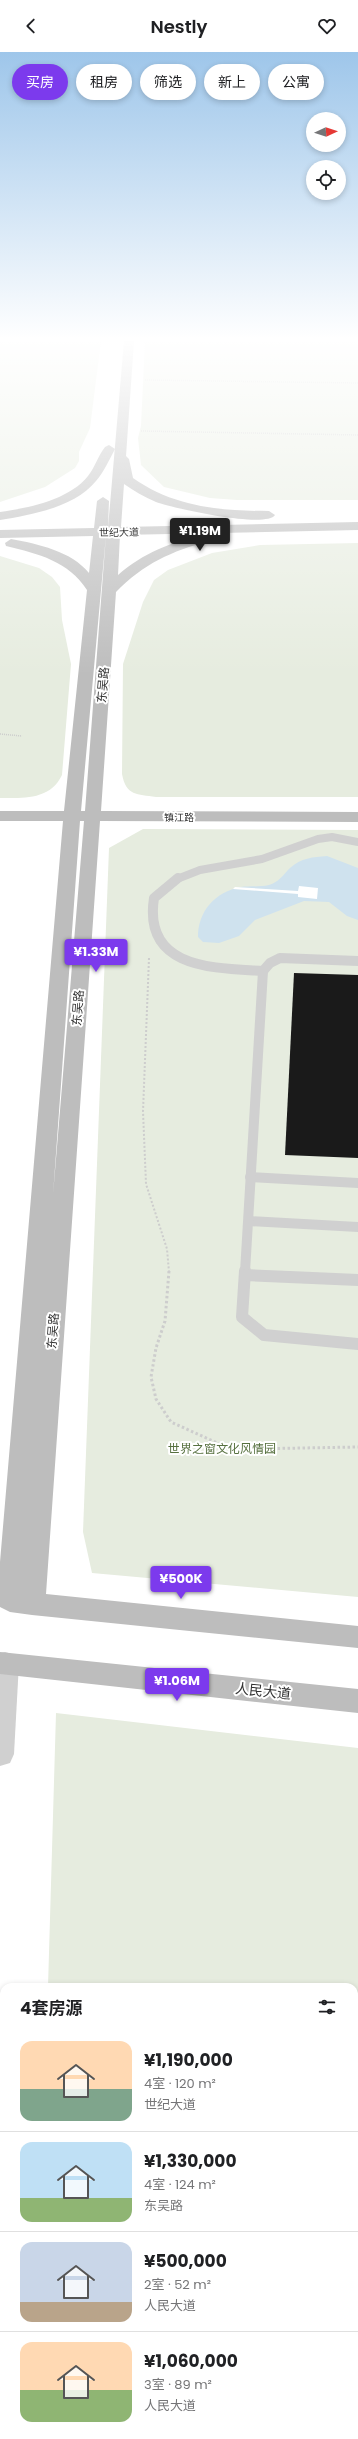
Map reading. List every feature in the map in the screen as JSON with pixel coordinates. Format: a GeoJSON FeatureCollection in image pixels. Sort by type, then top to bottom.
{"type":"FeatureCollection","features":[{"type":"Feature","properties":{"kind":"street"},"geometry":{"type":"LineString","coordinates":[[0,516],[49,504],[79,490],[91,480],[113,452]]}},
{"type":"Feature","properties":{"kind":"street","name":"东吴路"},"geometry":{"type":"LineString","coordinates":[[14,1602],[92,816],[103,590],[115,452]]}},
{"type":"Feature","properties":{"kind":"street"},"geometry":{"type":"LineString","coordinates":[[116,452],[127,480],[155,497],[177,504],[223,513],[358,516]]}},
{"type":"Feature","properties":{"kind":"street","name":"世纪大道"},"geometry":{"type":"LineString","coordinates":[[0,534],[358,516]]}},
{"type":"Feature","properties":{"kind":"street","name":"世纪大道"},"geometry":{"type":"LineString","coordinates":[[0,524],[108,528],[292,528],[358,526]]}},
{"type":"Feature","properties":{"kind":"street"},"geometry":{"type":"LineString","coordinates":[[0,541],[41,550],[64,560],[103,590],[129,570],[165,550],[182,544],[228,534],[292,528]]}},
{"type":"Feature","properties":{"kind":"street","name":"东吴路"},"geometry":{"type":"LineString","coordinates":[[14,1602],[72,816],[103,590]]}},
{"type":"Feature","properties":{"kind":"street","name":"镇江路"},"geometry":{"type":"LineString","coordinates":[[0,816],[358,817]]}},
{"type":"Feature","properties":{"kind":"street"},"geometry":{"type":"LineString","coordinates":[[14,1602],[358,1637]]}},
{"type":"Feature","properties":{"kind":"street"},"geometry":{"type":"LineString","coordinates":[[0,1754],[2,1663]]}},
{"type":"Feature","properties":{"kind":"street","name":"人民大道"},"geometry":{"type":"LineString","coordinates":[[2,1663],[358,1701]]}},
{"type":"Feature","properties":{"kind":"lane"},"geometry":{"type":"LineString","coordinates":[[263,971],[191,964],[170,954],[159,941],[152,919],[154,898],[182,876],[200,870],[262,859],[318,839],[332,837],[358,842]]}},
{"type":"Feature","properties":{"kind":"lane"},"geometry":{"type":"LineString","coordinates":[[358,961],[280,958],[270,963],[263,971],[250,1177],[250,1221],[242,1317],[253,1328],[264,1335],[358,1344]]}},
{"type":"Feature","properties":{"kind":"lane"},"geometry":{"type":"LineString","coordinates":[[250,1177],[358,1183]]}},
{"type":"Feature","properties":{"kind":"lane"},"geometry":{"type":"LineString","coordinates":[[250,1221],[358,1227]]}},
{"type":"Feature","properties":{"kind":"lane"},"geometry":{"type":"LineString","coordinates":[[246,1275],[358,1280]]}},
{"type":"Feature","properties":{"kind":"path"},"geometry":{"type":"LineString","coordinates":[[0,734],[22,736]]}},
{"type":"Feature","properties":{"kind":"path"},"geometry":{"type":"LineString","coordinates":[[152,919],[143,1111],[146,1184],[167,1249],[169,1275],[165,1322],[156,1348],[151,1377],[156,1399],[171,1422],[224,1446],[248,1449],[358,1447]]}},
{"type":"Feature","properties":{"kind":"green space"},"geometry":{"type":"Polygon","coordinates":[[[0,452],[79,452],[79,461],[75,468],[45,487],[0,502],[0,452]]]}},
{"type":"Feature","properties":{"kind":"green space"},"geometry":{"type":"Polygon","coordinates":[[[140,452],[358,452],[358,500],[237,500],[210,498],[164,487],[141,465],[140,452]]]}},
{"type":"Feature","properties":{"kind":"green space"},"geometry":{"type":"Polygon","coordinates":[[[358,543],[358,797],[156,797],[133,793],[126,786],[122,774],[123,664],[143,602],[154,580],[168,570],[212,553],[260,545],[358,543]]]}},
{"type":"Feature","properties":{"kind":"green space"},"geometry":{"type":"Polygon","coordinates":[[[0,556],[39,568],[52,577],[60,587],[62,620],[71,664],[62,775],[51,789],[36,796],[0,798],[0,556]]]}},
{"type":"Feature","properties":{"kind":"green space","name":"世界之窗文化风情园"},"geometry":{"type":"Polygon","coordinates":[[[143,829],[358,830],[358,1597],[92,1573],[83,1532],[109,848],[143,829]]]}},
{"type":"Feature","properties":{"kind":"green space"},"geometry":{"type":"Polygon","coordinates":[[[56,1713],[358,1748],[358,1983],[48,1983],[56,1713]]]}},
{"type":"Feature","properties":{"kind":"water"},"geometry":{"type":"Polygon","coordinates":[[[327,856],[358,868],[358,920],[347,916],[329,902],[304,901],[255,920],[239,936],[219,943],[203,942],[198,937],[201,919],[205,911],[216,898],[223,893],[241,887],[272,884],[298,862],[327,856]]]}},
{"type":"Feature","properties":{"kind":"pier"},"geometry":{"type":"Polygon","coordinates":[[[299,886],[318,888],[317,899],[298,897],[298,894],[233,889],[235,887],[298,891],[299,886]]]}},
{"type":"Feature","properties":{"kind":"building"},"geometry":{"type":"Polygon","coordinates":[[[294,973],[358,975],[358,1158],[285,1155],[294,973]]]}}]}
